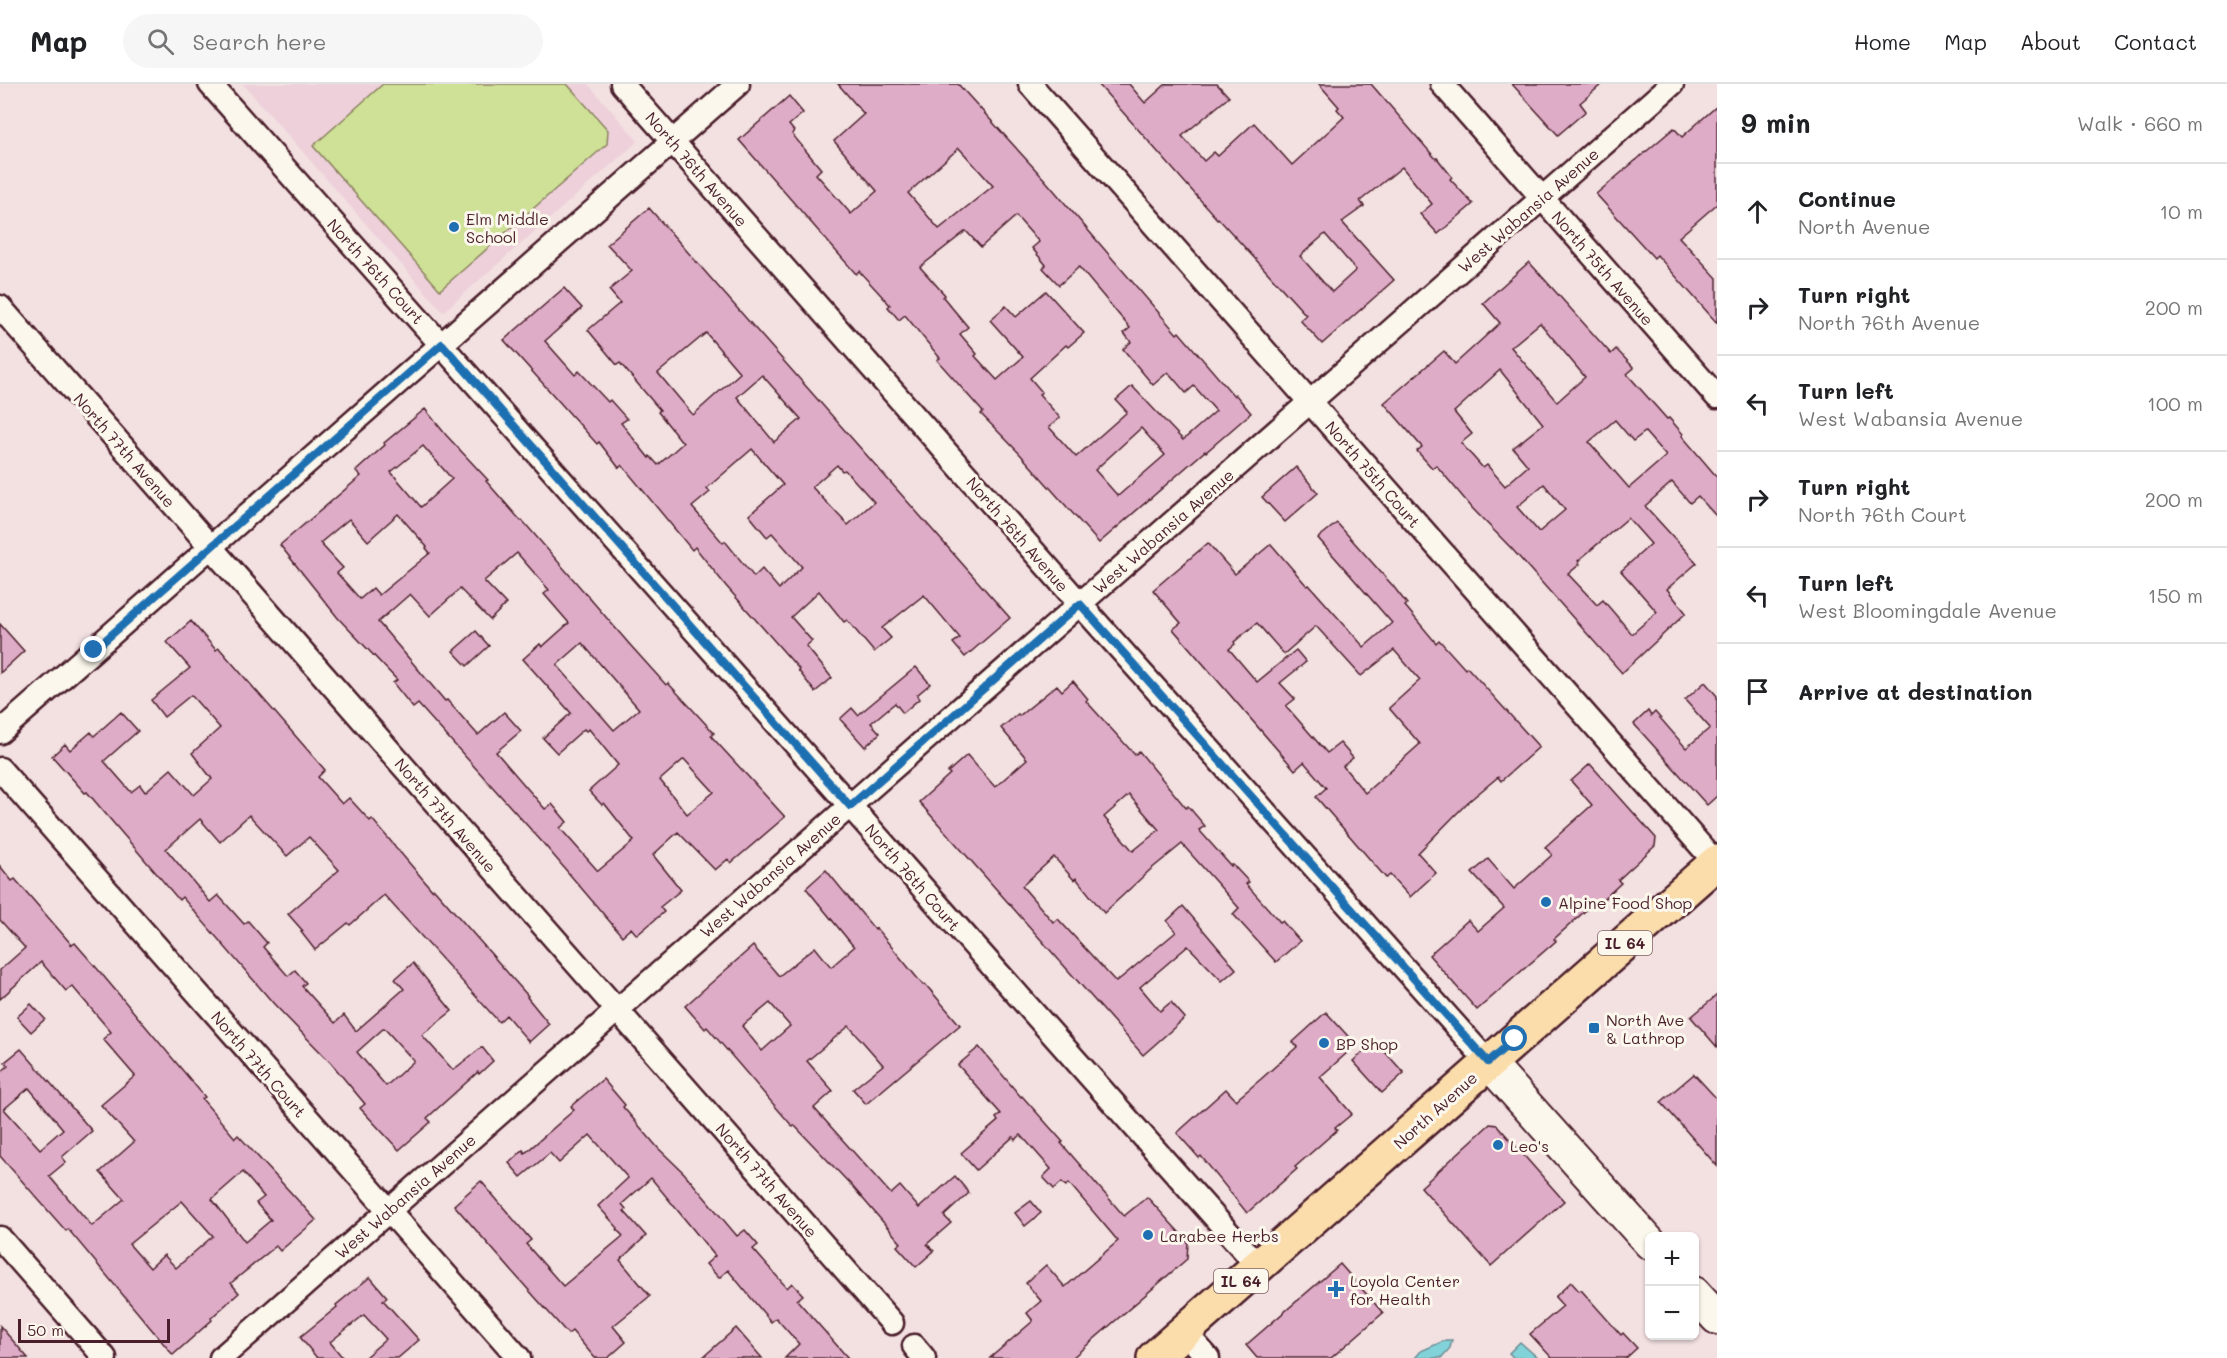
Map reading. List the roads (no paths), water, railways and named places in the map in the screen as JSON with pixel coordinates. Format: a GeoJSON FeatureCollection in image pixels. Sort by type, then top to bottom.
{"type":"FeatureCollection","features":[{"type":"Feature","properties":{"kind":"main road","name":"North Avenue"},"geometry":{"type":"LineString","coordinates":[[1154,1358],[1716,863]]}},
{"type":"Feature","properties":{"kind":"street","name":"North 76th Court"},"geometry":{"type":"LineString","coordinates":[[210,84],[1258,1266]]}},
{"type":"Feature","properties":{"kind":"street","name":"North 76th Avenue"},"geometry":{"type":"LineString","coordinates":[[622,84],[1080,604],[1488,1062]]}},
{"type":"Feature","properties":{"kind":"street"},"geometry":{"type":"LineString","coordinates":[[0,732],[738,84]]}},
{"type":"Feature","properties":{"kind":"street","name":"North 75th Court"},"geometry":{"type":"LineString","coordinates":[[1030,84],[1716,863]]}},
{"type":"Feature","properties":{"kind":"street","name":"North 75th Avenue"},"geometry":{"type":"LineString","coordinates":[[1442,84],[1717,397]]}},
{"type":"Feature","properties":{"kind":"street","name":"West Wabansia Avenue"},"geometry":{"type":"LineString","coordinates":[[221,1358],[1672,84]]}},
{"type":"Feature","properties":{"kind":"street","name":"North 77th Avenue"},"geometry":{"type":"LineString","coordinates":[[0,308],[892,1323]]}},
{"type":"Feature","properties":{"kind":"street","name":"North 77th Court"},"geometry":{"type":"LineString","coordinates":[[0,769],[519,1358]]}},
{"type":"Feature","properties":{"kind":"street"},"geometry":{"type":"LineString","coordinates":[[1488,1062],[1645,1237]]}},
{"type":"Feature","properties":{"kind":"street"},"geometry":{"type":"LineString","coordinates":[[0,1238],[105,1358]]}},
{"type":"Feature","properties":{"kind":"street"},"geometry":{"type":"LineString","coordinates":[[1699,1298],[1717,1318]]}},
{"type":"Feature","properties":{"kind":"street"},"geometry":{"type":"LineString","coordinates":[[1184,1331],[1208,1358]]}},
{"type":"Feature","properties":{"kind":"water"},"geometry":{"type":"Polygon","coordinates":[[[1446,1340],[1452,1340],[1450,1348],[1441,1358],[1415,1358],[1421,1351],[1446,1340]]]}},
{"type":"Feature","properties":{"kind":"water"},"geometry":{"type":"Polygon","coordinates":[[[1520,1342],[1538,1358],[1514,1358],[1509,1353],[1520,1342]]]}},
{"type":"Feature","properties":{"kind":"place","name":"Elm Middle School"},"geometry":{"type":"Point","coordinates":[454,227]}},
{"type":"Feature","properties":{"kind":"place","name":"Alpine Food Shop"},"geometry":{"type":"Point","coordinates":[1546,902]}},
{"type":"Feature","properties":{"kind":"place","name":"North Ave & Lathrop"},"geometry":{"type":"Point","coordinates":[1594,1028]}},
{"type":"Feature","properties":{"kind":"place","name":"BP Shop"},"geometry":{"type":"Point","coordinates":[1324,1043]}},
{"type":"Feature","properties":{"kind":"place","name":"Leo's"},"geometry":{"type":"Point","coordinates":[1498,1145]}},
{"type":"Feature","properties":{"kind":"place","name":"Larabee Herbs"},"geometry":{"type":"Point","coordinates":[1148,1235]}},
{"type":"Feature","properties":{"kind":"place","name":"Loyola Center for Health"},"geometry":{"type":"Point","coordinates":[1336,1289]}}]}
